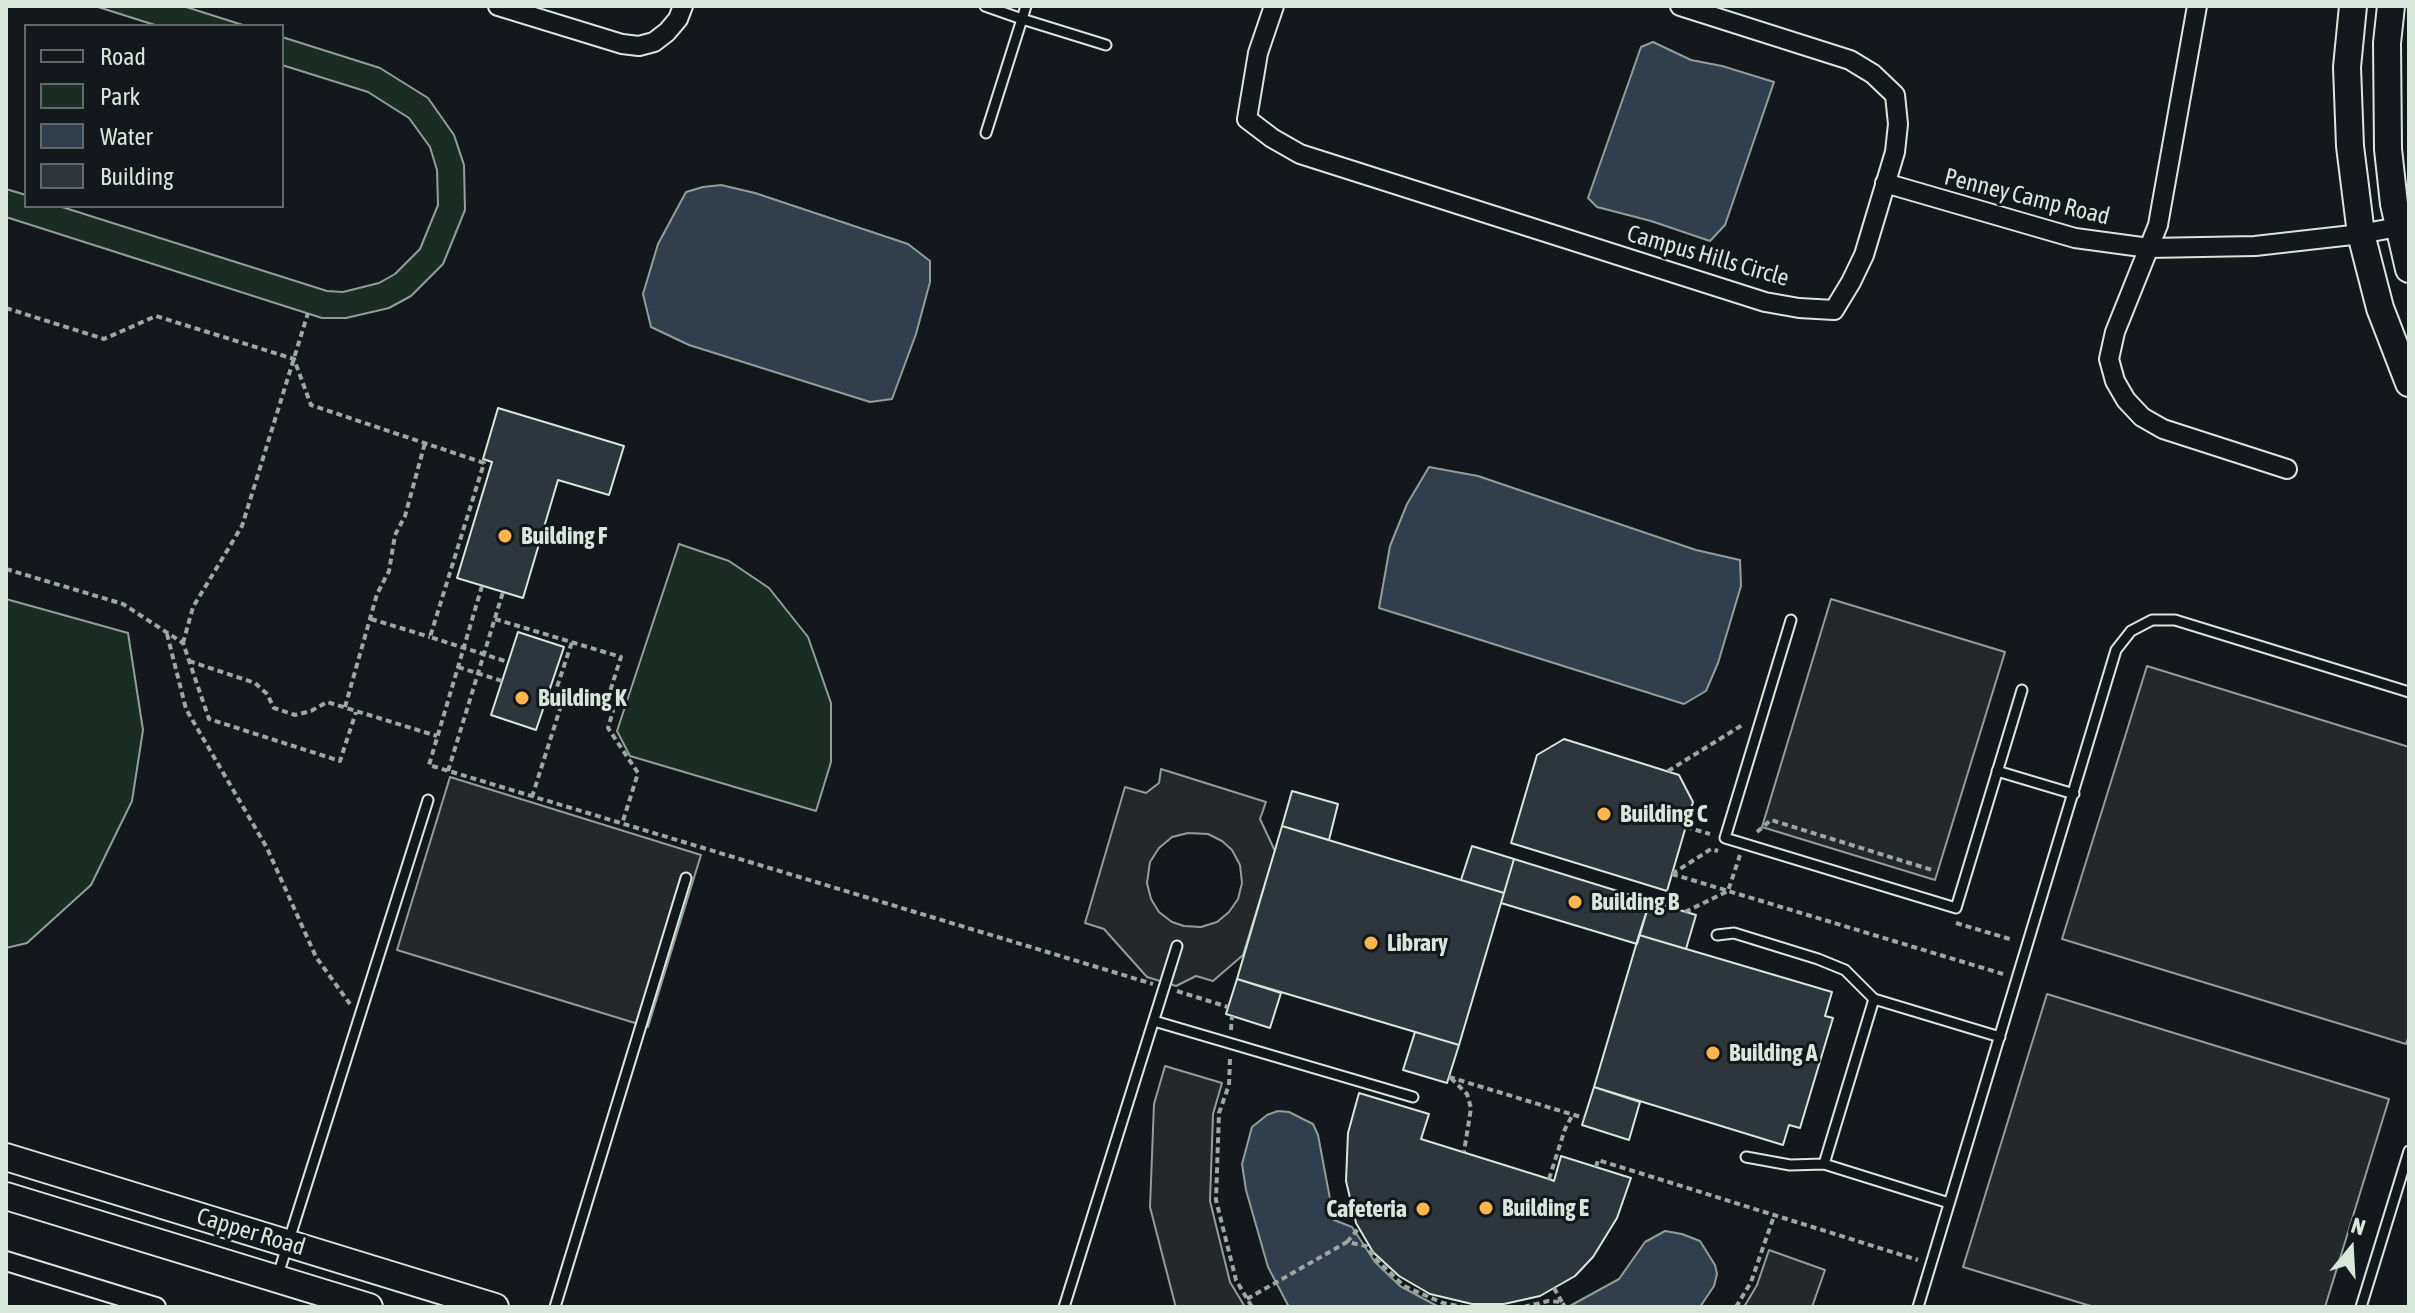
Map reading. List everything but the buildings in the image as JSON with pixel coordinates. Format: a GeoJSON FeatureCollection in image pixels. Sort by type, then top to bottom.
{"type":"FeatureCollection","features":[{"type":"Feature","properties":{"kind":"street"},"geometry":{"type":"LineString","coordinates":[[498,6],[622,44],[639,46],[654,42],[667,32],[678,19],[683,6]]}},
{"type":"Feature","properties":{"kind":"street","name":"Campus Hills Circle"},"geometry":{"type":"LineString","coordinates":[[1274,6],[1258,53],[1247,119],[1300,154],[1765,302],[1834,310],[1864,255],[1895,152],[1898,124],[1895,95],[1873,74],[1850,60],[1680,6]]}},
{"type":"Feature","properties":{"kind":"street"},"geometry":{"type":"LineString","coordinates":[[2197,6],[2158,225],[2115,332],[2109,359],[2115,381],[2126,400],[2142,417],[2163,429],[2287,469]]}},
{"type":"Feature","properties":{"kind":"street"},"geometry":{"type":"LineString","coordinates":[[2353,6],[2347,67],[2350,146],[2361,234],[2380,308],[2409,383]]}},
{"type":"Feature","properties":{"kind":"street"},"geometry":{"type":"LineString","coordinates":[[2391,6],[2387,43],[2388,149],[2409,269]]}},
{"type":"Feature","properties":{"kind":"street","name":"Penney Camp Road"},"geometry":{"type":"LineString","coordinates":[[1885,183],[2075,238],[2149,248],[2255,246],[2404,227]]}},
{"type":"Feature","properties":{"kind":"street","name":"Capper Road"},"geometry":{"type":"LineString","coordinates":[[6,1157],[495,1307]]}},
{"type":"Feature","properties":{"kind":"street","name":"Capper Road"},"geometry":{"type":"LineString","coordinates":[[6,1196],[369,1307]]}},
{"type":"Feature","properties":{"kind":"street"},"geometry":{"type":"LineString","coordinates":[[6,1261],[156,1307]]}},
{"type":"Feature","properties":{"kind":"lane"},"geometry":{"type":"LineString","coordinates":[[985,6],[1106,45]]}},
{"type":"Feature","properties":{"kind":"lane"},"geometry":{"type":"LineString","coordinates":[[986,133],[1026,6]]}},
{"type":"Feature","properties":{"kind":"lane"},"geometry":{"type":"LineString","coordinates":[[1791,620],[1725,838],[1956,908],[2022,690]]}},
{"type":"Feature","properties":{"kind":"lane"},"geometry":{"type":"LineString","coordinates":[[1918,1307],[2116,650],[2131,631],[2152,620],[2175,620],[2409,692]]}},
{"type":"Feature","properties":{"kind":"lane"},"geometry":{"type":"LineString","coordinates":[[1997,771],[2074,794]]}},
{"type":"Feature","properties":{"kind":"lane"},"geometry":{"type":"LineString","coordinates":[[277,1279],[428,800]]}},
{"type":"Feature","properties":{"kind":"lane"},"geometry":{"type":"LineString","coordinates":[[555,1307],[686,878]]}},
{"type":"Feature","properties":{"kind":"lane"},"geometry":{"type":"LineString","coordinates":[[1717,935],[1734,933],[1818,959],[1845,970],[1874,999],[2000,1037]]}},
{"type":"Feature","properties":{"kind":"lane"},"geometry":{"type":"LineString","coordinates":[[1064,1307],[1177,946]]}},
{"type":"Feature","properties":{"kind":"lane"},"geometry":{"type":"LineString","coordinates":[[1824,1164],[1874,999]]}},
{"type":"Feature","properties":{"kind":"lane"},"geometry":{"type":"LineString","coordinates":[[1154,1021],[1413,1097]]}},
{"type":"Feature","properties":{"kind":"lane"},"geometry":{"type":"LineString","coordinates":[[2361,1307],[2409,1151]]}},
{"type":"Feature","properties":{"kind":"lane"},"geometry":{"type":"LineString","coordinates":[[1746,1157],[1790,1165],[1824,1164],[1949,1203]]}},
{"type":"Feature","properties":{"kind":"path"},"geometry":{"type":"LineString","coordinates":[[6,308],[104,339],[156,316],[294,359]]}},
{"type":"Feature","properties":{"kind":"path"},"geometry":{"type":"LineString","coordinates":[[308,313],[242,526],[193,607],[183,643],[209,719],[340,761],[356,712]]}},
{"type":"Feature","properties":{"kind":"path"},"geometry":{"type":"LineString","coordinates":[[294,359],[311,405],[484,463],[430,637]]}},
{"type":"Feature","properties":{"kind":"path"},"geometry":{"type":"LineString","coordinates":[[345,707],[377,594],[389,571],[395,535],[405,516],[425,443]]}},
{"type":"Feature","properties":{"kind":"path"},"geometry":{"type":"LineString","coordinates":[[6,569],[123,604],[183,643]]}},
{"type":"Feature","properties":{"kind":"path"},"geometry":{"type":"LineString","coordinates":[[482,586],[429,765],[1228,1007]]}},
{"type":"Feature","properties":{"kind":"path"},"geometry":{"type":"LineString","coordinates":[[448,771],[503,592]]}},
{"type":"Feature","properties":{"kind":"path"},"geometry":{"type":"LineString","coordinates":[[371,619],[508,662]]}},
{"type":"Feature","properties":{"kind":"path"},"geometry":{"type":"LineString","coordinates":[[495,619],[621,657],[606,704]]}},
{"type":"Feature","properties":{"kind":"path"},"geometry":{"type":"LineString","coordinates":[[167,632],[186,709],[267,848],[316,957],[359,1018]]}},
{"type":"Feature","properties":{"kind":"path"},"geometry":{"type":"LineString","coordinates":[[572,642],[557,687],[606,704],[613,711],[608,728],[638,773],[622,824]]}},
{"type":"Feature","properties":{"kind":"path"},"geometry":{"type":"LineString","coordinates":[[189,661],[255,683],[267,694],[274,708],[295,715],[327,702],[437,736]]}},
{"type":"Feature","properties":{"kind":"path"},"geometry":{"type":"LineString","coordinates":[[458,667],[502,681]]}},
{"type":"Feature","properties":{"kind":"path"},"geometry":{"type":"LineString","coordinates":[[532,797],[566,690]]}},
{"type":"Feature","properties":{"kind":"path"},"geometry":{"type":"LineString","coordinates":[[1668,771],[1764,711]]}},
{"type":"Feature","properties":{"kind":"path"},"geometry":{"type":"LineString","coordinates":[[1686,827],[1725,838]]}},
{"type":"Feature","properties":{"kind":"path"},"geometry":{"type":"LineString","coordinates":[[1672,874],[2005,974]]}},
{"type":"Feature","properties":{"kind":"path"},"geometry":{"type":"LineString","coordinates":[[1232,1016],[1229,1085],[1219,1113],[1216,1200],[1236,1280],[1252,1307]]}},
{"type":"Feature","properties":{"kind":"path"},"geometry":{"type":"LineString","coordinates":[[1464,1152],[1471,1108],[1467,1094],[1449,1077],[1584,1118]]}},
{"type":"Feature","properties":{"kind":"path"},"geometry":{"type":"LineString","coordinates":[[1549,1179],[1573,1114]]}},
{"type":"Feature","properties":{"kind":"path"},"geometry":{"type":"LineString","coordinates":[[1596,1167],[1598,1160],[1918,1260]]}},
{"type":"Feature","properties":{"kind":"path"},"geometry":{"type":"LineString","coordinates":[[1736,1307],[1751,1282],[1774,1216]]}},
{"type":"Feature","properties":{"kind":"path"},"geometry":{"type":"LineString","coordinates":[[1247,1299],[1347,1242],[1359,1228]]}},
{"type":"Feature","properties":{"kind":"path"},"geometry":{"type":"LineString","coordinates":[[1347,1242],[1366,1246],[1404,1286],[1443,1303],[1463,1307]]}},
{"type":"Feature","properties":{"kind":"path"},"geometry":{"type":"LineString","coordinates":[[1554,1288],[1564,1305]]}},
{"type":"Feature","properties":{"kind":"path"},"geometry":{"type":"LineString","coordinates":[[1524,1307],[1548,1301],[1564,1305]]}},
{"type":"Feature","properties":{"kind":"green space"},"geometry":{"type":"Polygon","coordinates":[[[95,6],[183,6],[240,24],[152,24],[95,6]]]}},
{"type":"Feature","properties":{"kind":"green space"},"geometry":{"type":"Polygon","coordinates":[[[284,38],[380,68],[428,98],[454,135],[464,165],[465,210],[443,264],[411,296],[389,308],[346,318],[322,318],[6,217],[6,189],[24,194],[24,208],[65,208],[327,291],[343,292],[379,283],[395,274],[420,249],[438,205],[437,170],[430,147],[409,118],[368,92],[284,66],[284,38]]]}},
{"type":"Feature","properties":{"kind":"green space"},"geometry":{"type":"Polygon","coordinates":[[[679,544],[729,561],[769,588],[808,637],[831,703],[831,762],[816,811],[630,756],[617,731],[679,544]]]}},
{"type":"Feature","properties":{"kind":"green space"},"geometry":{"type":"Polygon","coordinates":[[[6,599],[128,633],[143,730],[132,801],[91,885],[27,943],[6,948],[6,599]]]}},
{"type":"Feature","properties":{"kind":"shaded area"},"geometry":{"type":"Polygon","coordinates":[[[1831,599],[2005,652],[1935,880],[1762,827],[1831,599]]]}},
{"type":"Feature","properties":{"kind":"shaded area"},"geometry":{"type":"Polygon","coordinates":[[[2147,666],[2409,747],[2409,1035],[2406,1044],[2062,939],[2147,666]]]}},
{"type":"Feature","properties":{"kind":"shaded area"},"geometry":{"type":"Polygon","coordinates":[[[1161,769],[1266,802],[1260,819],[1275,851],[1243,955],[1213,981],[1196,976],[1176,986],[1147,977],[1104,929],[1085,923],[1125,787],[1146,793],[1159,783],[1161,769]],[[1188,833],[1172,837],[1159,848],[1150,862],[1147,883],[1151,899],[1159,912],[1184,926],[1201,927],[1217,922],[1238,899],[1242,883],[1240,865],[1232,850],[1208,834],[1188,833]]]}},
{"type":"Feature","properties":{"kind":"shaded area"},"geometry":{"type":"Polygon","coordinates":[[[450,777],[701,855],[648,1027],[397,950],[450,777]]]}},
{"type":"Feature","properties":{"kind":"shaded area"},"geometry":{"type":"Polygon","coordinates":[[[2047,994],[2389,1099],[2325,1307],[2094,1307],[1963,1267],[2047,994]]]}},
{"type":"Feature","properties":{"kind":"shaded area"},"geometry":{"type":"Polygon","coordinates":[[[1165,1066],[1222,1083],[1213,1114],[1210,1201],[1230,1282],[1245,1307],[1176,1307],[1175,1304],[1150,1207],[1154,1104],[1165,1066]]]}},
{"type":"Feature","properties":{"kind":"shaded area"},"geometry":{"type":"Polygon","coordinates":[[[1769,1250],[1825,1270],[1812,1307],[1744,1307],[1757,1285],[1769,1250]]]}},
{"type":"Feature","properties":{"kind":"water"},"geometry":{"type":"Polygon","coordinates":[[[1653,42],[1691,60],[1774,82],[1725,225],[1710,241],[1597,207],[1588,198],[1641,47],[1653,42]]]}},
{"type":"Feature","properties":{"kind":"water"},"geometry":{"type":"Polygon","coordinates":[[[721,185],[755,193],[908,244],[930,261],[930,282],[916,334],[892,399],[870,402],[689,345],[651,327],[643,294],[658,244],[686,192],[721,185]]]}},
{"type":"Feature","properties":{"kind":"water"},"geometry":{"type":"Polygon","coordinates":[[[1429,467],[1478,476],[1696,550],[1740,560],[1741,586],[1718,663],[1706,691],[1684,704],[1379,608],[1390,546],[1407,504],[1429,467]]]}},
{"type":"Feature","properties":{"kind":"water"},"geometry":{"type":"Polygon","coordinates":[[[1278,1111],[1289,1112],[1313,1124],[1318,1135],[1334,1220],[1352,1227],[1375,1262],[1400,1286],[1439,1307],[1289,1307],[1268,1267],[1246,1190],[1242,1164],[1252,1127],[1278,1111]]]}},
{"type":"Feature","properties":{"kind":"water"},"geometry":{"type":"Polygon","coordinates":[[[1665,1231],[1700,1241],[1715,1265],[1717,1274],[1714,1286],[1700,1307],[1568,1307],[1619,1279],[1645,1242],[1665,1231]]]}},
{"type":"Feature","properties":{"kind":"place","name":"Building F"},"geometry":{"type":"Point","coordinates":[505,536]}},
{"type":"Feature","properties":{"kind":"place","name":"Building K"},"geometry":{"type":"Point","coordinates":[522,698]}},
{"type":"Feature","properties":{"kind":"place","name":"Building C"},"geometry":{"type":"Point","coordinates":[1604,814]}},
{"type":"Feature","properties":{"kind":"place","name":"Building B"},"geometry":{"type":"Point","coordinates":[1575,902]}},
{"type":"Feature","properties":{"kind":"place","name":"Library"},"geometry":{"type":"Point","coordinates":[1371,943]}},
{"type":"Feature","properties":{"kind":"place","name":"Building A"},"geometry":{"type":"Point","coordinates":[1713,1053]}},
{"type":"Feature","properties":{"kind":"place","name":"Building E"},"geometry":{"type":"Point","coordinates":[1486,1208]}},
{"type":"Feature","properties":{"kind":"place","name":"Cafeteria"},"geometry":{"type":"Point","coordinates":[1423,1209]}}]}
